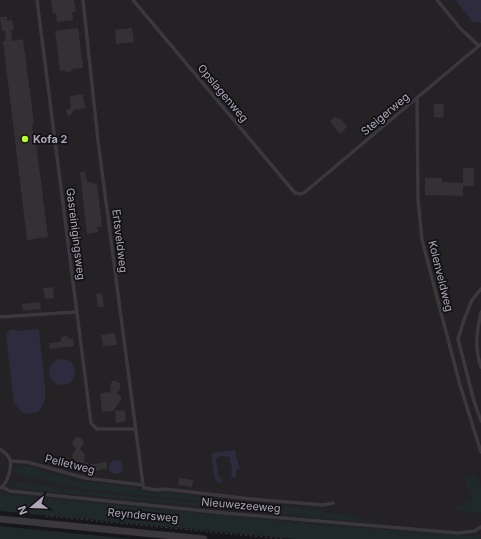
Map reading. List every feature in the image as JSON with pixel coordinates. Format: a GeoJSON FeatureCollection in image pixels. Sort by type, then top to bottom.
{"type":"FeatureCollection","features":[{"type":"Feature","properties":{"kind":"street","name":"Reyndersweg"},"geometry":{"type":"LineString","coordinates":[[0,519],[204,539]]}},
{"type":"Feature","properties":{"kind":"lane","name":"Gasreinigingsweg"},"geometry":{"type":"LineString","coordinates":[[37,0],[91,423],[97,429],[135,429]]}},
{"type":"Feature","properties":{"kind":"lane","name":"Ertsveldweg"},"geometry":{"type":"LineString","coordinates":[[82,0],[98,141],[142,485]]}},
{"type":"Feature","properties":{"kind":"lane","name":"Opslagenweg"},"geometry":{"type":"LineString","coordinates":[[133,0],[295,193],[301,194]]}},
{"type":"Feature","properties":{"kind":"lane"},"geometry":{"type":"LineString","coordinates":[[437,0],[460,28],[480,45]]}},
{"type":"Feature","properties":{"kind":"lane","name":"Steigerweg"},"geometry":{"type":"LineString","coordinates":[[301,194],[480,45]]}},
{"type":"Feature","properties":{"kind":"lane","name":"Kolenveldweg"},"geometry":{"type":"LineString","coordinates":[[416,99],[418,199],[422,240],[460,385],[481,452]]}},
{"type":"Feature","properties":{"kind":"lane"},"geometry":{"type":"LineString","coordinates":[[481,289],[472,300],[458,339],[472,394],[481,421]]}},
{"type":"Feature","properties":{"kind":"lane"},"geometry":{"type":"LineString","coordinates":[[0,317],[76,312]]}},
{"type":"Feature","properties":{"kind":"lane"},"geometry":{"type":"LineString","coordinates":[[481,312],[478,329],[477,355],[481,366]]}},
{"type":"Feature","properties":{"kind":"lane"},"geometry":{"type":"LineString","coordinates":[[0,449],[9,456],[10,461],[9,472],[4,484],[1,487]]}},
{"type":"Feature","properties":{"kind":"lane","name":"Pelletweg"},"geometry":{"type":"LineString","coordinates":[[10,461],[27,462],[85,478],[142,485],[144,488],[158,490],[165,489],[323,506],[333,503]]}},
{"type":"Feature","properties":{"kind":"lane","name":"Nieuwezeeweg"},"geometry":{"type":"LineString","coordinates":[[1,487],[10,491],[235,514],[458,533],[475,531],[481,527]]}},
{"type":"Feature","properties":{"kind":"path"},"geometry":{"type":"LineString","coordinates":[[21,514],[22,508]]}},
{"type":"Feature","properties":{"kind":"path","name":"Reyndersweg"},"geometry":{"type":"LineString","coordinates":[[41,516],[284,539]]}},
{"type":"Feature","properties":{"kind":"shaded area"},"geometry":{"type":"Polygon","coordinates":[[[0,0],[481,0],[481,539],[0,496],[0,0]]]}},
{"type":"Feature","properties":{"kind":"shaded area"},"geometry":{"type":"Polygon","coordinates":[[[455,0],[481,0],[481,23],[473,22],[455,0]]]}},
{"type":"Feature","properties":{"kind":"shaded area"},"geometry":{"type":"Polygon","coordinates":[[[13,329],[19,331],[39,329],[45,400],[37,412],[27,414],[21,412],[14,403],[6,336],[8,331],[13,329]]]}},
{"type":"Feature","properties":{"kind":"shaded area"},"geometry":{"type":"Polygon","coordinates":[[[62,359],[71,363],[75,372],[71,381],[62,385],[53,381],[49,372],[53,363],[62,359]]]}},
{"type":"Feature","properties":{"kind":"shaded area"},"geometry":{"type":"Polygon","coordinates":[[[235,450],[240,468],[236,470],[236,477],[233,478],[231,476],[232,467],[229,457],[220,456],[216,458],[216,460],[218,475],[222,480],[222,483],[217,482],[214,476],[211,453],[235,450]]]}},
{"type":"Feature","properties":{"kind":"shaded area"},"geometry":{"type":"Polygon","coordinates":[[[113,460],[119,460],[123,464],[123,470],[119,474],[113,474],[109,470],[109,464],[113,460]]]}},
{"type":"Feature","properties":{"kind":"shaded area"},"geometry":{"type":"Polygon","coordinates":[[[24,465],[74,480],[138,488],[145,491],[159,493],[166,492],[211,498],[213,501],[323,510],[323,512],[351,515],[359,519],[375,521],[374,523],[23,489],[14,485],[11,481],[79,491],[197,503],[197,501],[70,487],[14,472],[14,468],[24,465]]]}},
{"type":"Feature","properties":{"kind":"shaded area"},"geometry":{"type":"Polygon","coordinates":[[[474,474],[481,485],[481,513],[477,515],[476,512],[472,514],[471,512],[464,510],[455,512],[454,510],[472,499],[464,478],[474,474]]]}},
{"type":"Feature","properties":{"kind":"shaded area"},"geometry":{"type":"Polygon","coordinates":[[[0,494],[324,525],[474,536],[481,537],[481,539],[284,538],[0,511],[0,494]]]}},
{"type":"Feature","properties":{"kind":"shaded area"},"geometry":{"type":"Polygon","coordinates":[[[0,526],[132,539],[0,539],[0,526]]]}},
{"type":"Feature","properties":{"kind":"building"},"geometry":{"type":"Polygon","coordinates":[[[51,0],[74,0],[76,11],[72,12],[73,20],[57,22],[56,13],[53,14],[51,0]]]}},
{"type":"Feature","properties":{"kind":"building","name":"Kofa 2"},"geometry":{"type":"Polygon","coordinates":[[[0,17],[7,17],[7,21],[12,20],[14,30],[11,30],[12,41],[23,39],[34,123],[32,124],[34,143],[36,143],[48,237],[27,240],[3,41],[6,41],[5,31],[2,31],[0,17]]]}},
{"type":"Feature","properties":{"kind":"building"},"geometry":{"type":"Polygon","coordinates":[[[78,28],[82,61],[84,63],[82,64],[83,68],[72,69],[73,71],[60,71],[55,31],[78,28]]]}},
{"type":"Feature","properties":{"kind":"building"},"geometry":{"type":"Polygon","coordinates":[[[132,28],[134,42],[116,44],[115,30],[132,28]]]}},
{"type":"Feature","properties":{"kind":"building"},"geometry":{"type":"Polygon","coordinates":[[[83,94],[85,108],[74,110],[70,116],[67,115],[66,110],[71,108],[70,96],[83,94]]]}},
{"type":"Feature","properties":{"kind":"building"},"geometry":{"type":"Polygon","coordinates":[[[434,104],[444,104],[443,118],[434,117],[434,104]]]}},
{"type":"Feature","properties":{"kind":"building"},"geometry":{"type":"Polygon","coordinates":[[[336,116],[338,120],[340,118],[347,127],[340,134],[330,121],[336,116]]]}},
{"type":"Feature","properties":{"kind":"building"},"geometry":{"type":"Polygon","coordinates":[[[463,168],[474,168],[474,186],[463,186],[463,196],[425,195],[425,178],[442,178],[442,182],[463,183],[463,168]]]}},
{"type":"Feature","properties":{"kind":"building"},"geometry":{"type":"Polygon","coordinates":[[[80,172],[85,172],[87,182],[92,182],[92,184],[97,183],[102,227],[97,227],[98,232],[87,234],[80,172]]]}},
{"type":"Feature","properties":{"kind":"building"},"geometry":{"type":"Polygon","coordinates":[[[53,287],[54,298],[45,299],[43,288],[53,287]]]}},
{"type":"Feature","properties":{"kind":"building"},"geometry":{"type":"Polygon","coordinates":[[[102,293],[104,307],[98,307],[96,294],[102,293]]]}},
{"type":"Feature","properties":{"kind":"building"},"geometry":{"type":"Polygon","coordinates":[[[40,302],[41,309],[23,311],[22,304],[40,302]]]}},
{"type":"Feature","properties":{"kind":"building"},"geometry":{"type":"Polygon","coordinates":[[[115,333],[117,345],[103,346],[101,335],[115,333]]]}},
{"type":"Feature","properties":{"kind":"building"},"geometry":{"type":"Polygon","coordinates":[[[68,336],[69,339],[73,338],[74,346],[50,349],[49,343],[61,342],[61,337],[68,336]]]}},
{"type":"Feature","properties":{"kind":"building"},"geometry":{"type":"Polygon","coordinates":[[[112,381],[120,383],[120,388],[117,393],[121,396],[121,400],[113,411],[102,412],[100,393],[111,392],[110,386],[112,381]]]}},
{"type":"Feature","properties":{"kind":"building"},"geometry":{"type":"Polygon","coordinates":[[[125,410],[126,421],[116,423],[115,411],[125,410]]]}},
{"type":"Feature","properties":{"kind":"building"},"geometry":{"type":"Polygon","coordinates":[[[76,437],[81,438],[84,442],[80,449],[85,455],[84,463],[76,462],[72,457],[76,449],[72,442],[76,437]]]}},
{"type":"Feature","properties":{"kind":"building"},"geometry":{"type":"Polygon","coordinates":[[[88,462],[88,465],[107,462],[107,468],[84,474],[83,463],[88,462]]]}},
{"type":"Feature","properties":{"kind":"building"},"geometry":{"type":"Polygon","coordinates":[[[179,478],[193,480],[192,487],[178,485],[179,478]]]}},
{"type":"Feature","properties":{"kind":"place","name":"Kofa 2"},"geometry":{"type":"Point","coordinates":[25,139]}}]}
